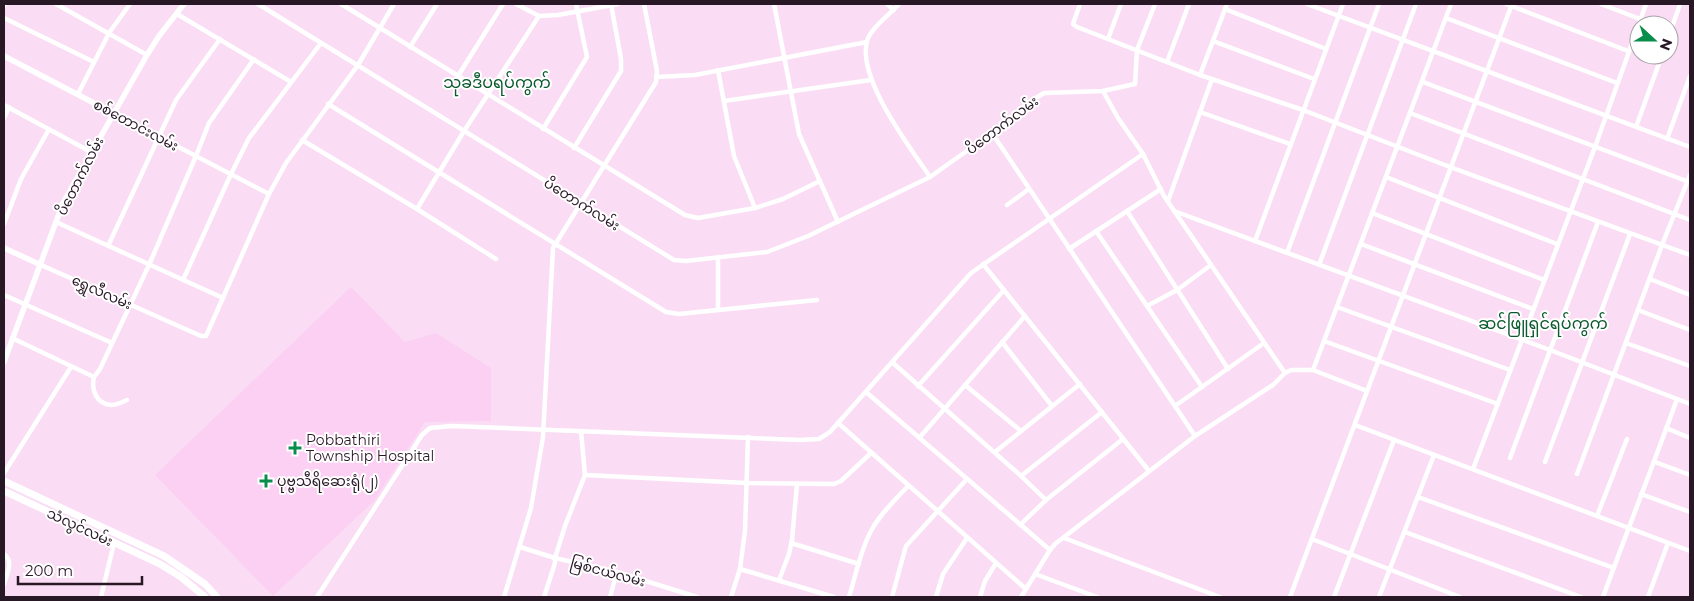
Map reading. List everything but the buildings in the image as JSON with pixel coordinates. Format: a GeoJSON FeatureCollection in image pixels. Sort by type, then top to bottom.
{"type":"FeatureCollection","features":[{"type":"Feature","properties":{"kind":"main road","name":"သံလွင်လမ်း"},"geometry":{"type":"LineString","coordinates":[[4,481],[17,492],[32,500],[114,543],[160,564],[181,577],[205,597]]}},
{"type":"Feature","properties":{"kind":"main road","name":"သံလွင်လမ်း"},"geometry":{"type":"LineString","coordinates":[[4,491],[17,492]]}},
{"type":"Feature","properties":{"kind":"main road","name":"သံလွင်လမ်း"},"geometry":{"type":"LineString","coordinates":[[32,500],[164,556],[205,584],[218,597]]}},
{"type":"Feature","properties":{"kind":"street"},"geometry":{"type":"LineString","coordinates":[[56,4],[147,55]]}},
{"type":"Feature","properties":{"kind":"street"},"geometry":{"type":"LineString","coordinates":[[78,94],[109,33],[130,4]]}},
{"type":"Feature","properties":{"kind":"street","name":"ပိတောက်လမ်း"},"geometry":{"type":"LineString","coordinates":[[4,362],[63,204],[147,55],[184,4]]}},
{"type":"Feature","properties":{"kind":"street","name":"ပိတောက်လမ်း"},"geometry":{"type":"LineString","coordinates":[[258,4],[674,260],[686,261],[767,252],[838,222],[930,177],[1044,93],[1103,90],[1135,84],[1137,50]]}},
{"type":"Feature","properties":{"kind":"street"},"geometry":{"type":"LineString","coordinates":[[341,4],[684,215],[698,218],[755,208],[783,199],[820,182]]}},
{"type":"Feature","properties":{"kind":"street"},"geometry":{"type":"LineString","coordinates":[[351,10],[355,4]]}},
{"type":"Feature","properties":{"kind":"street"},"geometry":{"type":"LineString","coordinates":[[56,222],[223,298],[269,194],[286,163],[358,66],[394,4]]}},
{"type":"Feature","properties":{"kind":"street"},"geometry":{"type":"LineString","coordinates":[[410,47],[437,4]]}},
{"type":"Feature","properties":{"kind":"street"},"geometry":{"type":"LineString","coordinates":[[458,76],[503,4]]}},
{"type":"Feature","properties":{"kind":"street"},"geometry":{"type":"LineString","coordinates":[[516,4],[539,16],[618,4]]}},
{"type":"Feature","properties":{"kind":"street"},"geometry":{"type":"LineString","coordinates":[[543,129],[587,57],[576,4]]}},
{"type":"Feature","properties":{"kind":"street"},"geometry":{"type":"LineString","coordinates":[[574,148],[620,71],[621,60],[611,4]]}},
{"type":"Feature","properties":{"kind":"street"},"geometry":{"type":"LineString","coordinates":[[504,597],[531,508],[543,430],[553,248],[656,82],[657,71],[644,4]]}},
{"type":"Feature","properties":{"kind":"street"},"geometry":{"type":"LineString","coordinates":[[774,4],[799,134],[838,222]]}},
{"type":"Feature","properties":{"kind":"street"},"geometry":{"type":"LineString","coordinates":[[887,4],[894,10]]}},
{"type":"Feature","properties":{"kind":"street"},"geometry":{"type":"LineString","coordinates":[[899,4],[870,34],[866,54],[871,80],[886,111],[930,177]]}},
{"type":"Feature","properties":{"kind":"street"},"geometry":{"type":"LineString","coordinates":[[1080,4],[1074,21],[1075,26],[1200,75],[1303,110],[1366,136],[1690,255]]}},
{"type":"Feature","properties":{"kind":"street"},"geometry":{"type":"LineString","coordinates":[[1108,39],[1121,4]]}},
{"type":"Feature","properties":{"kind":"street"},"geometry":{"type":"LineString","coordinates":[[1137,50],[1155,4]]}},
{"type":"Feature","properties":{"kind":"street"},"geometry":{"type":"LineString","coordinates":[[1168,62],[1190,4]]}},
{"type":"Feature","properties":{"kind":"street"},"geometry":{"type":"LineString","coordinates":[[1200,75],[1227,4]]}},
{"type":"Feature","properties":{"kind":"street"},"geometry":{"type":"LineString","coordinates":[[1307,4],[1690,147]]}},
{"type":"Feature","properties":{"kind":"street"},"geometry":{"type":"LineString","coordinates":[[1255,241],[1342,4]]}},
{"type":"Feature","properties":{"kind":"street"},"geometry":{"type":"LineString","coordinates":[[1287,253],[1379,4]]}},
{"type":"Feature","properties":{"kind":"street"},"geometry":{"type":"LineString","coordinates":[[1319,265],[1416,4]]}},
{"type":"Feature","properties":{"kind":"street"},"geometry":{"type":"LineString","coordinates":[[1313,370],[1451,4]]}},
{"type":"Feature","properties":{"kind":"street"},"geometry":{"type":"LineString","coordinates":[[1290,597],[1450,167],[1476,103],[1510,4],[1628,51],[1595,147],[1581,179],[1473,469]]}},
{"type":"Feature","properties":{"kind":"street"},"geometry":{"type":"LineString","coordinates":[[1601,4],[1630,15]]}},
{"type":"Feature","properties":{"kind":"street"},"geometry":{"type":"LineString","coordinates":[[1225,9],[1326,49]]}},
{"type":"Feature","properties":{"kind":"street"},"geometry":{"type":"LineString","coordinates":[[177,14],[291,82]]}},
{"type":"Feature","properties":{"kind":"street"},"geometry":{"type":"LineString","coordinates":[[417,209],[464,131],[539,16]]}},
{"type":"Feature","properties":{"kind":"street"},"geometry":{"type":"LineString","coordinates":[[4,18],[94,62]]}},
{"type":"Feature","properties":{"kind":"street"},"geometry":{"type":"LineString","coordinates":[[1446,18],[1617,82]]}},
{"type":"Feature","properties":{"kind":"street"},"geometry":{"type":"LineString","coordinates":[[108,246],[176,100],[220,39]]}},
{"type":"Feature","properties":{"kind":"street"},"geometry":{"type":"LineString","coordinates":[[1213,41],[1314,79]]}},
{"type":"Feature","properties":{"kind":"street"},"geometry":{"type":"LineString","coordinates":[[656,77],[695,75],[867,42]]}},
{"type":"Feature","properties":{"kind":"street"},"geometry":{"type":"LineString","coordinates":[[183,280],[249,138],[321,43]]}},
{"type":"Feature","properties":{"kind":"street","name":"စစ်တောင်းလမ်း"},"geometry":{"type":"LineString","coordinates":[[4,56],[269,194]]}},
{"type":"Feature","properties":{"kind":"street"},"geometry":{"type":"LineString","coordinates":[[128,400],[113,405],[103,402],[94,392],[92,386],[94,377],[149,264],[209,123],[254,60]]}},
{"type":"Feature","properties":{"kind":"street"},"geometry":{"type":"LineString","coordinates":[[1636,127],[1658,65]]}},
{"type":"Feature","properties":{"kind":"street"},"geometry":{"type":"LineString","coordinates":[[718,70],[734,156],[755,208]]}},
{"type":"Feature","properties":{"kind":"street"},"geometry":{"type":"LineString","coordinates":[[1667,139],[1690,76]]}},
{"type":"Feature","properties":{"kind":"street"},"geometry":{"type":"LineString","coordinates":[[1168,201],[1212,79]]}},
{"type":"Feature","properties":{"kind":"street"},"geometry":{"type":"LineString","coordinates":[[724,101],[871,80]]}},
{"type":"Feature","properties":{"kind":"street"},"geometry":{"type":"LineString","coordinates":[[1423,82],[1689,182]]}},
{"type":"Feature","properties":{"kind":"street"},"geometry":{"type":"LineString","coordinates":[[1103,90],[1118,118],[1143,154],[1174,211],[1285,372]]}},
{"type":"Feature","properties":{"kind":"street"},"geometry":{"type":"LineString","coordinates":[[328,104],[666,312],[679,314],[817,300]]}},
{"type":"Feature","properties":{"kind":"street"},"geometry":{"type":"LineString","coordinates":[[4,118],[6,106],[92,152]]}},
{"type":"Feature","properties":{"kind":"street"},"geometry":{"type":"LineString","coordinates":[[1200,112],[1290,144]]}},
{"type":"Feature","properties":{"kind":"street"},"geometry":{"type":"LineString","coordinates":[[1410,113],[1690,220]]}},
{"type":"Feature","properties":{"kind":"street"},"geometry":{"type":"LineString","coordinates":[[4,224],[21,179],[49,129]]}},
{"type":"Feature","properties":{"kind":"street"},"geometry":{"type":"LineString","coordinates":[[992,133],[1195,436]]}},
{"type":"Feature","properties":{"kind":"street"},"geometry":{"type":"LineString","coordinates":[[302,140],[417,209],[496,260]]}},
{"type":"Feature","properties":{"kind":"street"},"geometry":{"type":"LineString","coordinates":[[317,597],[422,435],[430,428],[452,426],[748,438],[819,439],[830,432],[971,273],[1143,154]]}},
{"type":"Feature","properties":{"kind":"street"},"geometry":{"type":"LineString","coordinates":[[1577,474],[1662,245],[1689,182],[1690,175]]}},
{"type":"Feature","properties":{"kind":"street"},"geometry":{"type":"LineString","coordinates":[[1386,177],[1557,244]]}},
{"type":"Feature","properties":{"kind":"street"},"geometry":{"type":"LineString","coordinates":[[1007,205],[1029,189]]}},
{"type":"Feature","properties":{"kind":"street"},"geometry":{"type":"LineString","coordinates":[[1069,249],[1161,189]]}},
{"type":"Feature","properties":{"kind":"street"},"geometry":{"type":"LineString","coordinates":[[1127,211],[1228,369]]}},
{"type":"Feature","properties":{"kind":"street"},"geometry":{"type":"LineString","coordinates":[[1174,211],[1522,339],[1690,404]]}},
{"type":"Feature","properties":{"kind":"street"},"geometry":{"type":"LineString","coordinates":[[1372,213],[1544,280]]}},
{"type":"Feature","properties":{"kind":"street"},"geometry":{"type":"LineString","coordinates":[[1510,458],[1598,222]]}},
{"type":"Feature","properties":{"kind":"street"},"geometry":{"type":"LineString","coordinates":[[1096,231],[1202,387]]}},
{"type":"Feature","properties":{"kind":"street"},"geometry":{"type":"LineString","coordinates":[[1545,462],[1630,234]]}},
{"type":"Feature","properties":{"kind":"street"},"geometry":{"type":"LineString","coordinates":[[1361,244],[1533,309]]}},
{"type":"Feature","properties":{"kind":"street","name":"ရွှေလီလမ်း"},"geometry":{"type":"LineString","coordinates":[[4,248],[201,336],[206,336],[223,298]]}},
{"type":"Feature","properties":{"kind":"street"},"geometry":{"type":"LineString","coordinates":[[718,257],[718,310]]}},
{"type":"Feature","properties":{"kind":"street"},"geometry":{"type":"LineString","coordinates":[[983,264],[1149,471]]}},
{"type":"Feature","properties":{"kind":"street"},"geometry":{"type":"LineString","coordinates":[[1148,306],[1177,290],[1211,265]]}},
{"type":"Feature","properties":{"kind":"street"},"geometry":{"type":"LineString","coordinates":[[1650,280],[1690,295]]}},
{"type":"Feature","properties":{"kind":"street"},"geometry":{"type":"LineString","coordinates":[[918,386],[1004,290]]}},
{"type":"Feature","properties":{"kind":"street"},"geometry":{"type":"LineString","coordinates":[[4,294],[112,343]]}},
{"type":"Feature","properties":{"kind":"street"},"geometry":{"type":"LineString","coordinates":[[1338,307],[1510,370]]}},
{"type":"Feature","properties":{"kind":"street"},"geometry":{"type":"LineString","coordinates":[[1638,310],[1690,330]]}},
{"type":"Feature","properties":{"kind":"street"},"geometry":{"type":"LineString","coordinates":[[920,437],[1025,316]]}},
{"type":"Feature","properties":{"kind":"street"},"geometry":{"type":"LineString","coordinates":[[12,338],[94,377]]}},
{"type":"Feature","properties":{"kind":"street"},"geometry":{"type":"LineString","coordinates":[[1324,341],[1498,404]]}},
{"type":"Feature","properties":{"kind":"street"},"geometry":{"type":"LineString","coordinates":[[1002,342],[1052,406]]}},
{"type":"Feature","properties":{"kind":"street"},"geometry":{"type":"LineString","coordinates":[[1175,406],[1264,343]]}},
{"type":"Feature","properties":{"kind":"street"},"geometry":{"type":"LineString","coordinates":[[1626,343],[1690,366]]}},
{"type":"Feature","properties":{"kind":"street"},"geometry":{"type":"LineString","coordinates":[[893,363],[995,452],[1046,500]]}},
{"type":"Feature","properties":{"kind":"street"},"geometry":{"type":"LineString","coordinates":[[4,473],[71,366]]}},
{"type":"Feature","properties":{"kind":"street"},"geometry":{"type":"LineString","coordinates":[[1021,597],[1050,550],[1064,538],[1195,436],[1273,385],[1285,372],[1291,370],[1313,370],[1367,391]]}},
{"type":"Feature","properties":{"kind":"street"},"geometry":{"type":"LineString","coordinates":[[995,452],[1080,384]]}},
{"type":"Feature","properties":{"kind":"street"},"geometry":{"type":"LineString","coordinates":[[965,385],[1021,431]]}},
{"type":"Feature","properties":{"kind":"street"},"geometry":{"type":"LineString","coordinates":[[866,392],[1050,550]]}},
{"type":"Feature","properties":{"kind":"street"},"geometry":{"type":"LineString","coordinates":[[1603,597],[1677,399]]}},
{"type":"Feature","properties":{"kind":"street"},"geometry":{"type":"LineString","coordinates":[[1021,476],[1102,412]]}},
{"type":"Feature","properties":{"kind":"street"},"geometry":{"type":"LineString","coordinates":[[838,423],[1026,590]]}},
{"type":"Feature","properties":{"kind":"street"},"geometry":{"type":"LineString","coordinates":[[1354,424],[1690,551]]}},
{"type":"Feature","properties":{"kind":"street"},"geometry":{"type":"LineString","coordinates":[[1666,428],[1690,438]]}},
{"type":"Feature","properties":{"kind":"street"},"geometry":{"type":"LineString","coordinates":[[544,597],[565,526],[585,475],[581,431]]}},
{"type":"Feature","properties":{"kind":"street"},"geometry":{"type":"LineString","coordinates":[[730,597],[740,569],[745,531],[748,438]]}},
{"type":"Feature","properties":{"kind":"street"},"geometry":{"type":"LineString","coordinates":[[1020,525],[1046,500],[1123,439]]}},
{"type":"Feature","properties":{"kind":"street"},"geometry":{"type":"LineString","coordinates":[[1597,516],[1627,439]]}},
{"type":"Feature","properties":{"kind":"street"},"geometry":{"type":"LineString","coordinates":[[1334,597],[1394,440]]}},
{"type":"Feature","properties":{"kind":"street"},"geometry":{"type":"LineString","coordinates":[[585,475],[747,483],[834,484],[852,472],[871,453]]}},
{"type":"Feature","properties":{"kind":"street"},"geometry":{"type":"LineString","coordinates":[[1379,597],[1434,455]]}},
{"type":"Feature","properties":{"kind":"street"},"geometry":{"type":"LineString","coordinates":[[1655,462],[1690,475]]}},
{"type":"Feature","properties":{"kind":"street"},"geometry":{"type":"LineString","coordinates":[[892,597],[906,546],[967,479]]}},
{"type":"Feature","properties":{"kind":"street"},"geometry":{"type":"LineString","coordinates":[[778,580],[791,543],[797,484]]}},
{"type":"Feature","properties":{"kind":"street"},"geometry":{"type":"LineString","coordinates":[[849,597],[864,547],[872,529],[908,486]]}},
{"type":"Feature","properties":{"kind":"street"},"geometry":{"type":"LineString","coordinates":[[1641,494],[1690,512]]}},
{"type":"Feature","properties":{"kind":"street"},"geometry":{"type":"LineString","coordinates":[[1418,497],[1614,568]]}},
{"type":"Feature","properties":{"kind":"street"},"geometry":{"type":"LineString","coordinates":[[1405,532],[1582,597]]}},
{"type":"Feature","properties":{"kind":"street"},"geometry":{"type":"LineString","coordinates":[[936,597],[943,574],[967,538]]}},
{"type":"Feature","properties":{"kind":"street"},"geometry":{"type":"LineString","coordinates":[[1064,538],[1220,597]]}},
{"type":"Feature","properties":{"kind":"street"},"geometry":{"type":"LineString","coordinates":[[1312,539],[1460,597]]}},
{"type":"Feature","properties":{"kind":"street"},"geometry":{"type":"LineString","coordinates":[[101,597],[114,543]]}},
{"type":"Feature","properties":{"kind":"street"},"geometry":{"type":"LineString","coordinates":[[791,543],[859,564]]}},
{"type":"Feature","properties":{"kind":"street"},"geometry":{"type":"LineString","coordinates":[[1648,597],[1668,543]]}},
{"type":"Feature","properties":{"kind":"street","name":"မြစ်ငယ်လမ်း"},"geometry":{"type":"LineString","coordinates":[[520,547],[555,558],[617,572],[697,597]]}},
{"type":"Feature","properties":{"kind":"street"},"geometry":{"type":"LineString","coordinates":[[4,554],[9,558],[10,562],[4,584]]}},
{"type":"Feature","properties":{"kind":"street"},"geometry":{"type":"LineString","coordinates":[[980,597],[985,581],[996,563]]}},
{"type":"Feature","properties":{"kind":"street"},"geometry":{"type":"LineString","coordinates":[[740,569],[834,597]]}},
{"type":"Feature","properties":{"kind":"street"},"geometry":{"type":"LineString","coordinates":[[610,597],[617,572]]}},
{"type":"Feature","properties":{"kind":"street"},"geometry":{"type":"LineString","coordinates":[[1035,574],[1097,597]]}},
{"type":"Feature","properties":{"kind":"shaded area","name":"Pobbathiri Township Hospital"},"geometry":{"type":"Polygon","coordinates":[[[351,287],[405,342],[436,333],[491,368],[491,421],[425,422],[374,501],[273,596],[155,475],[351,287]]]}},
{"type":"Feature","properties":{"kind":"place","name":"Pobbathiri Township Hospital"},"geometry":{"type":"Point","coordinates":[295,448]}},
{"type":"Feature","properties":{"kind":"place","name":"ပုဗ္ဗသီရိဆေးရုံ(၂)"},"geometry":{"type":"Point","coordinates":[266,481]}},
{"type":"Feature","properties":{"kind":"district","name":"သုခဒီပရပ်ကွက်"},"geometry":{"type":"Point","coordinates":[497,82]}},
{"type":"Feature","properties":{"kind":"district","name":"ဆင်ဖြူရှင်ရပ်ကွက်"},"geometry":{"type":"Point","coordinates":[1543,323]}}]}
